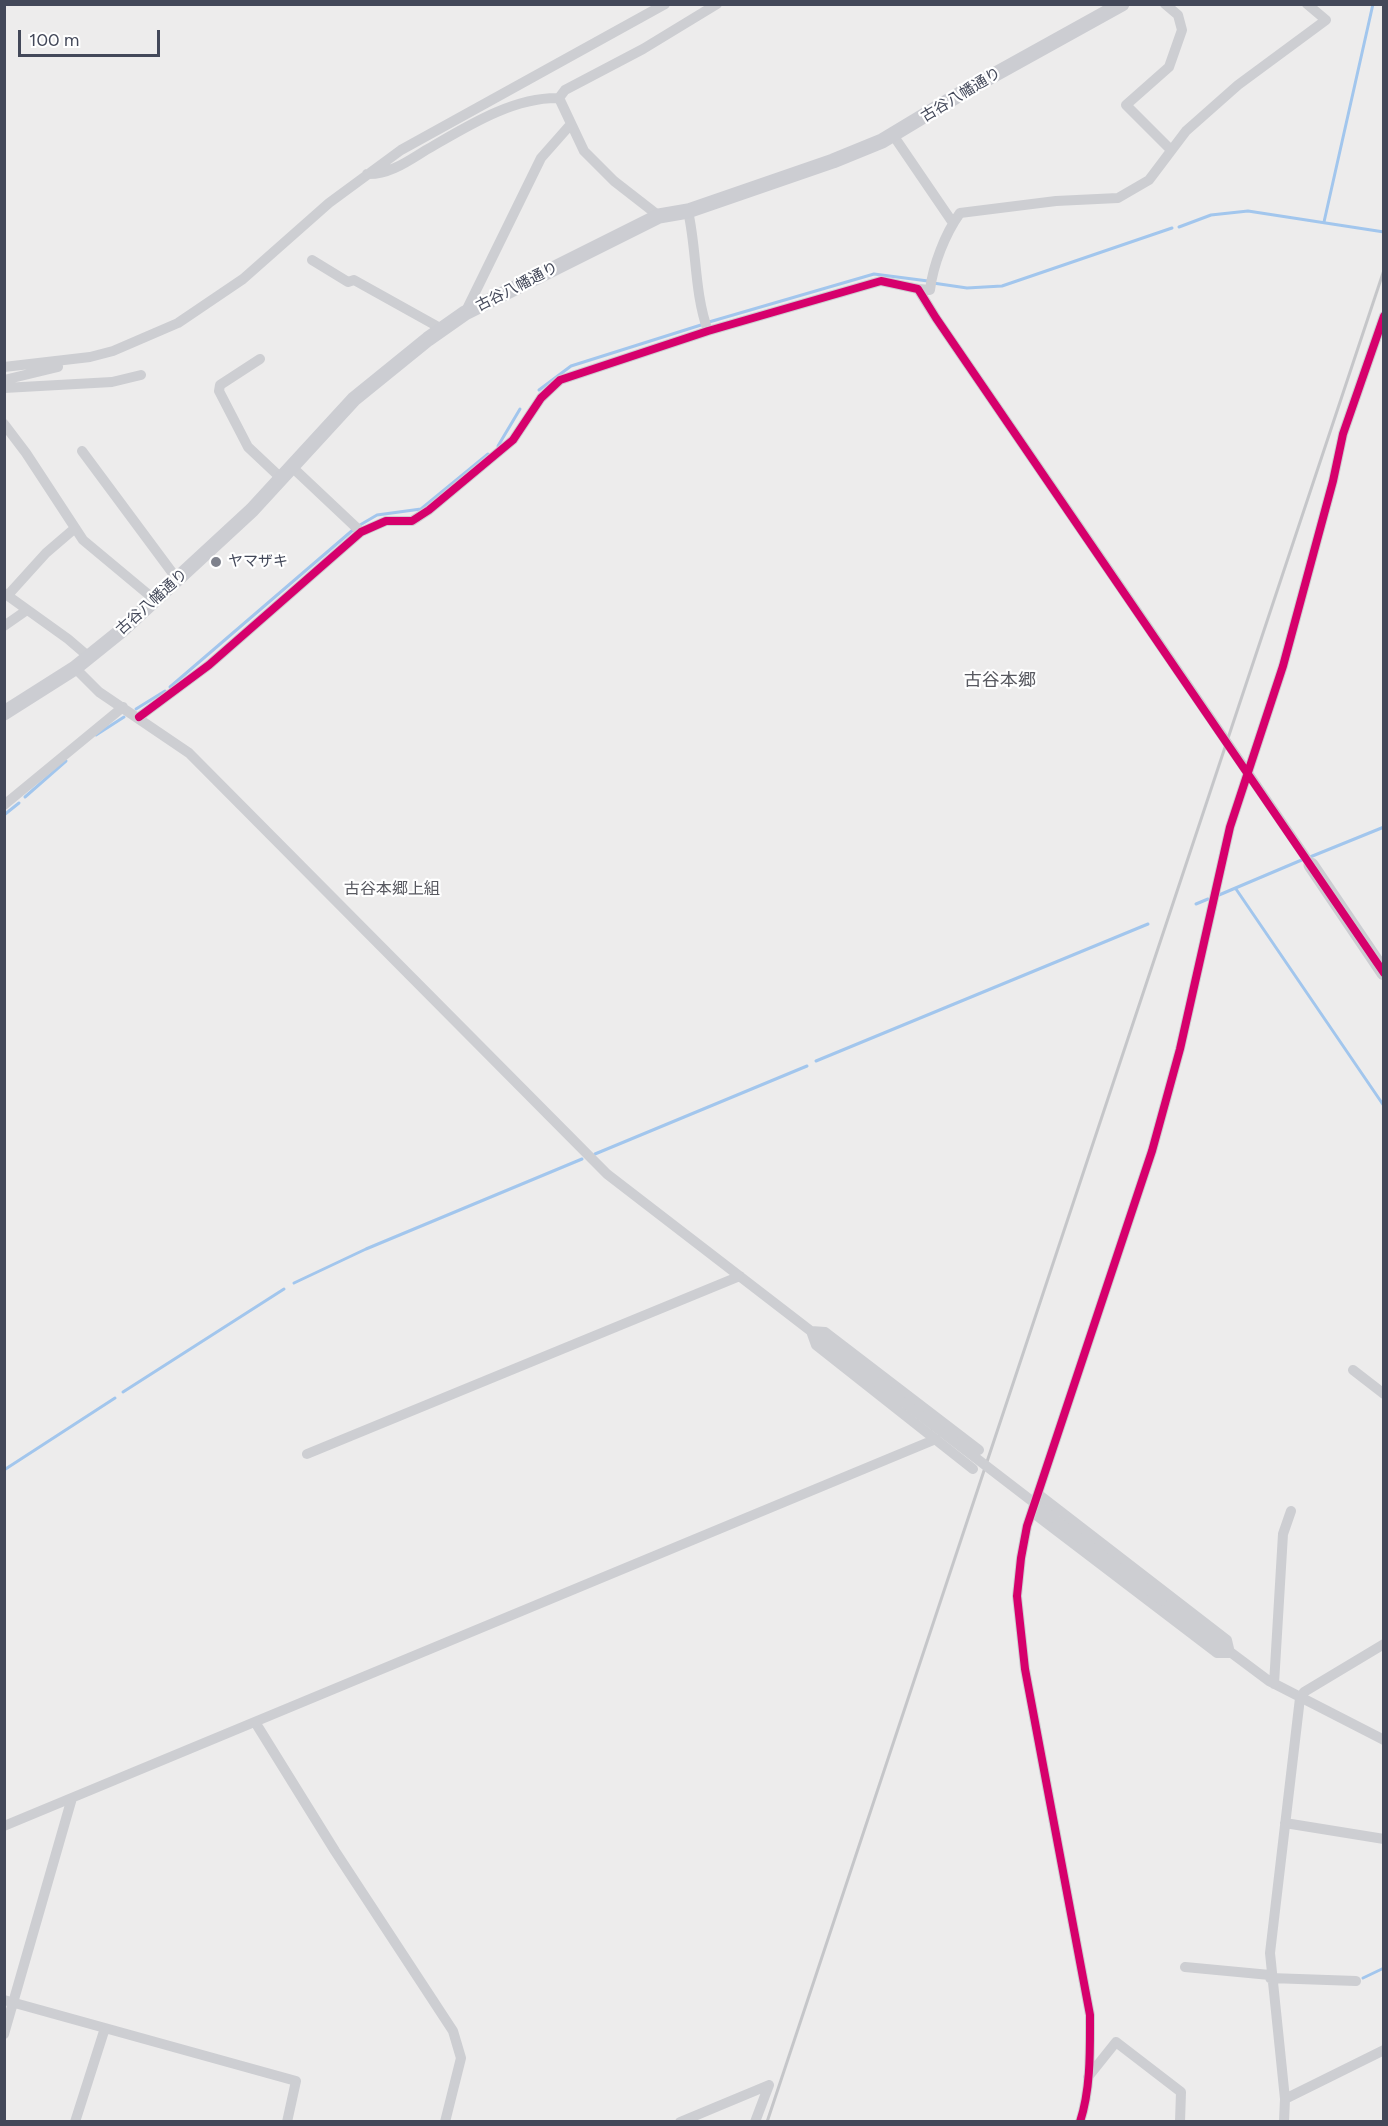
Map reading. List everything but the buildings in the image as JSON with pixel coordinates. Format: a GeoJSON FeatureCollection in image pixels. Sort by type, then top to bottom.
{"type":"FeatureCollection","features":[{"type":"Feature","properties":{"kind":"street"},"geometry":{"type":"LineString","coordinates":[[4,367],[68,360],[113,351],[178,323],[243,279],[367,174],[401,150],[665,4]]}},
{"type":"Feature","properties":{"kind":"street"},"geometry":{"type":"LineString","coordinates":[[367,174],[379,174],[403,164],[482,119],[527,102],[559,98],[565,90],[643,49],[717,4]]}},
{"type":"Feature","properties":{"kind":"street","name":"古谷八幡通り"},"geometry":{"type":"LineString","coordinates":[[4,713],[75,668],[155,600],[252,510],[354,399],[381,374],[465,313],[659,216],[688,211],[833,161],[893,135],[965,91],[1122,4]]}},
{"type":"Feature","properties":{"kind":"street"},"geometry":{"type":"LineString","coordinates":[[1166,4],[1178,15],[1182,30],[1169,67],[1126,105],[1171,150]]}},
{"type":"Feature","properties":{"kind":"street"},"geometry":{"type":"LineString","coordinates":[[140,717],[209,665],[361,532],[386,521],[412,521],[446,496],[513,440],[541,398],[560,380],[708,331],[881,281],[930,291],[932,279],[953,223],[960,213],[1056,201],[1119,198],[1149,180],[1186,131],[1238,85],[1326,20],[1306,4]]}},
{"type":"Feature","properties":{"kind":"street"},"geometry":{"type":"LineString","coordinates":[[559,98],[584,151],[614,181],[659,216]]}},
{"type":"Feature","properties":{"kind":"street"},"geometry":{"type":"LineString","coordinates":[[465,313],[542,158],[571,124]]}},
{"type":"Feature","properties":{"kind":"street"},"geometry":{"type":"LineString","coordinates":[[893,135],[953,223]]}},
{"type":"Feature","properties":{"kind":"street"},"geometry":{"type":"LineString","coordinates":[[688,211],[694,239],[701,312],[708,331]]}},
{"type":"Feature","properties":{"kind":"street"},"geometry":{"type":"LineString","coordinates":[[312,260],[348,282],[354,280],[442,329]]}},
{"type":"Feature","properties":{"kind":"street"},"geometry":{"type":"LineString","coordinates":[[918,289],[1383,973]]}},
{"type":"Feature","properties":{"kind":"street"},"geometry":{"type":"LineString","coordinates":[[1080,2121],[1085,2106],[1088,2077],[1090,2015],[1025,1669],[1017,1596],[1020,1558],[1032,1512],[1152,1151],[1180,1049],[1230,827],[1283,666],[1333,481],[1343,434],[1383,316]]}},
{"type":"Feature","properties":{"kind":"street"},"geometry":{"type":"LineString","coordinates":[[4,380],[48,370],[68,360]]}},
{"type":"Feature","properties":{"kind":"street"},"geometry":{"type":"LineString","coordinates":[[260,360],[220,385],[219,391],[248,447],[282,479]]}},
{"type":"Feature","properties":{"kind":"street"},"geometry":{"type":"LineString","coordinates":[[4,388],[112,382],[141,375]]}},
{"type":"Feature","properties":{"kind":"street"},"geometry":{"type":"LineString","coordinates":[[4,424],[26,453],[83,540],[155,600]]}},
{"type":"Feature","properties":{"kind":"street"},"geometry":{"type":"LineString","coordinates":[[82,450],[177,579]]}},
{"type":"Feature","properties":{"kind":"street"},"geometry":{"type":"LineString","coordinates":[[292,467],[361,532]]}},
{"type":"Feature","properties":{"kind":"street"},"geometry":{"type":"LineString","coordinates":[[74,529],[45,552],[6,594],[89,657]]}},
{"type":"Feature","properties":{"kind":"street"},"geometry":{"type":"LineString","coordinates":[[4,626],[27,610]]}},
{"type":"Feature","properties":{"kind":"street"},"geometry":{"type":"LineString","coordinates":[[75,668],[92,687],[140,717],[189,753],[607,1174],[1230,1653],[1274,1684],[1383,1740]]}},
{"type":"Feature","properties":{"kind":"street"},"geometry":{"type":"LineString","coordinates":[[4,805],[123,707]]}},
{"type":"Feature","properties":{"kind":"street"},"geometry":{"type":"LineString","coordinates":[[307,1454],[740,1276]]}},
{"type":"Feature","properties":{"kind":"street"},"geometry":{"type":"LineString","coordinates":[[811,1331],[816,1345],[973,1469]]}},
{"type":"Feature","properties":{"kind":"street"},"geometry":{"type":"LineString","coordinates":[[811,1331],[825,1332],[979,1450]]}},
{"type":"Feature","properties":{"kind":"street"},"geometry":{"type":"LineString","coordinates":[[1353,1370],[1383,1394]]}},
{"type":"Feature","properties":{"kind":"street"},"geometry":{"type":"LineString","coordinates":[[4,1826],[936,1439]]}},
{"type":"Feature","properties":{"kind":"street"},"geometry":{"type":"LineString","coordinates":[[1038,1494],[1227,1640],[1230,1653]]}},
{"type":"Feature","properties":{"kind":"street"},"geometry":{"type":"LineString","coordinates":[[1274,1684],[1283,1534],[1291,1511]]}},
{"type":"Feature","properties":{"kind":"street"},"geometry":{"type":"LineString","coordinates":[[1032,1512],[1217,1653],[1230,1653]]}},
{"type":"Feature","properties":{"kind":"street"},"geometry":{"type":"LineString","coordinates":[[1284,2121],[1285,2099],[1270,1977],[1270,1933],[1300,1698],[1305,1692],[1383,1644]]}},
{"type":"Feature","properties":{"kind":"street"},"geometry":{"type":"LineString","coordinates":[[255,1722],[335,1851],[453,2031],[461,2058],[445,2121]]}},
{"type":"Feature","properties":{"kind":"street"},"geometry":{"type":"LineString","coordinates":[[4,2034],[9,2001],[72,1798]]}},
{"type":"Feature","properties":{"kind":"street"},"geometry":{"type":"LineString","coordinates":[[1284,1823],[1383,1839]]}},
{"type":"Feature","properties":{"kind":"street"},"geometry":{"type":"LineString","coordinates":[[1185,1967],[1270,1977],[1356,1981]]}},
{"type":"Feature","properties":{"kind":"street"},"geometry":{"type":"LineString","coordinates":[[9,2001],[296,2081],[287,2121]]}},
{"type":"Feature","properties":{"kind":"street"},"geometry":{"type":"LineString","coordinates":[[75,2121],[105,2028]]}},
{"type":"Feature","properties":{"kind":"street"},"geometry":{"type":"LineString","coordinates":[[1088,2077],[1116,2042],[1181,2092],[1180,2121]]}},
{"type":"Feature","properties":{"kind":"street"},"geometry":{"type":"LineString","coordinates":[[1285,2099],[1383,2050]]}},
{"type":"Feature","properties":{"kind":"street"},"geometry":{"type":"LineString","coordinates":[[680,2121],[769,2085],[755,2121]]}},
{"type":"Feature","properties":{"kind":"waterway"},"geometry":{"type":"LineString","coordinates":[[1324,222],[1373,4]]}},
{"type":"Feature","properties":{"kind":"waterway"},"geometry":{"type":"LineString","coordinates":[[1179,227],[1211,215],[1248,211],[1384,232]]}},
{"type":"Feature","properties":{"kind":"waterway"},"geometry":{"type":"LineString","coordinates":[[933,283],[967,288],[1002,286],[1172,228]]}},
{"type":"Feature","properties":{"kind":"waterway"},"geometry":{"type":"LineString","coordinates":[[709,322],[874,274],[928,281]]}},
{"type":"Feature","properties":{"kind":"waterway"},"geometry":{"type":"LineString","coordinates":[[539,390],[571,366],[701,325]]}},
{"type":"Feature","properties":{"kind":"waterway"},"geometry":{"type":"LineString","coordinates":[[498,446],[520,409]]}},
{"type":"Feature","properties":{"kind":"waterway"},"geometry":{"type":"LineString","coordinates":[[360,525],[377,515],[421,509],[488,454]]}},
{"type":"Feature","properties":{"kind":"waterway"},"geometry":{"type":"LineString","coordinates":[[170,687],[354,529]]}},
{"type":"Feature","properties":{"kind":"waterway"},"geometry":{"type":"LineString","coordinates":[[136,709],[165,691]]}},
{"type":"Feature","properties":{"kind":"waterway"},"geometry":{"type":"LineString","coordinates":[[96,735],[124,717]]}},
{"type":"Feature","properties":{"kind":"waterway"},"geometry":{"type":"LineString","coordinates":[[25,797],[66,761]]}},
{"type":"Feature","properties":{"kind":"waterway"},"geometry":{"type":"LineString","coordinates":[[4,815],[19,803]]}},
{"type":"Feature","properties":{"kind":"waterway"},"geometry":{"type":"LineString","coordinates":[[1310,857],[1384,827]]}},
{"type":"Feature","properties":{"kind":"waterway"},"geometry":{"type":"LineString","coordinates":[[1219,895],[1304,859]]}},
{"type":"Feature","properties":{"kind":"waterway"},"geometry":{"type":"LineString","coordinates":[[1236,889],[1384,1106]]}},
{"type":"Feature","properties":{"kind":"waterway"},"geometry":{"type":"LineString","coordinates":[[1196,904],[1208,899]]}},
{"type":"Feature","properties":{"kind":"waterway"},"geometry":{"type":"LineString","coordinates":[[816,1061],[1148,924]]}},
{"type":"Feature","properties":{"kind":"waterway"},"geometry":{"type":"LineString","coordinates":[[595,1154],[807,1066]]}},
{"type":"Feature","properties":{"kind":"waterway"},"geometry":{"type":"LineString","coordinates":[[294,1283],[366,1249],[582,1159]]}},
{"type":"Feature","properties":{"kind":"waterway"},"geometry":{"type":"LineString","coordinates":[[123,1392],[284,1289]]}},
{"type":"Feature","properties":{"kind":"waterway"},"geometry":{"type":"LineString","coordinates":[[4,1470],[115,1398]]}},
{"type":"Feature","properties":{"kind":"waterway"},"geometry":{"type":"LineString","coordinates":[[1363,1978],[1384,1968]]}},
{"type":"Feature","properties":{"kind":"railway"},"geometry":{"type":"LineString","coordinates":[[767,2122],[1384,270]]}},
{"type":"Feature","properties":{"kind":"cycle path"},"geometry":{"type":"LineString","coordinates":[[139,717],[209,665],[361,532],[386,521],[412,521],[429,510],[513,440],[541,398],[560,380],[708,331],[881,281],[918,289],[1384,973]]}},
{"type":"Feature","properties":{"kind":"cycle path"},"geometry":{"type":"LineString","coordinates":[[1080,2122],[1088,2082],[1090,2015],[1025,1669],[1017,1596],[1021,1558],[1027,1526],[1152,1151],[1180,1049],[1230,827],[1283,666],[1333,481],[1343,434],[1384,316]]}},
{"type":"Feature","properties":{"kind":"place","name":"ヤマザキ"},"geometry":{"type":"Point","coordinates":[216,562]}},
{"type":"Feature","properties":{"kind":"district","name":"古谷本郷"},"geometry":{"type":"Point","coordinates":[1000,681]}},
{"type":"Feature","properties":{"kind":"district","name":"古谷本郷上組"},"geometry":{"type":"Point","coordinates":[392,889]}}]}
